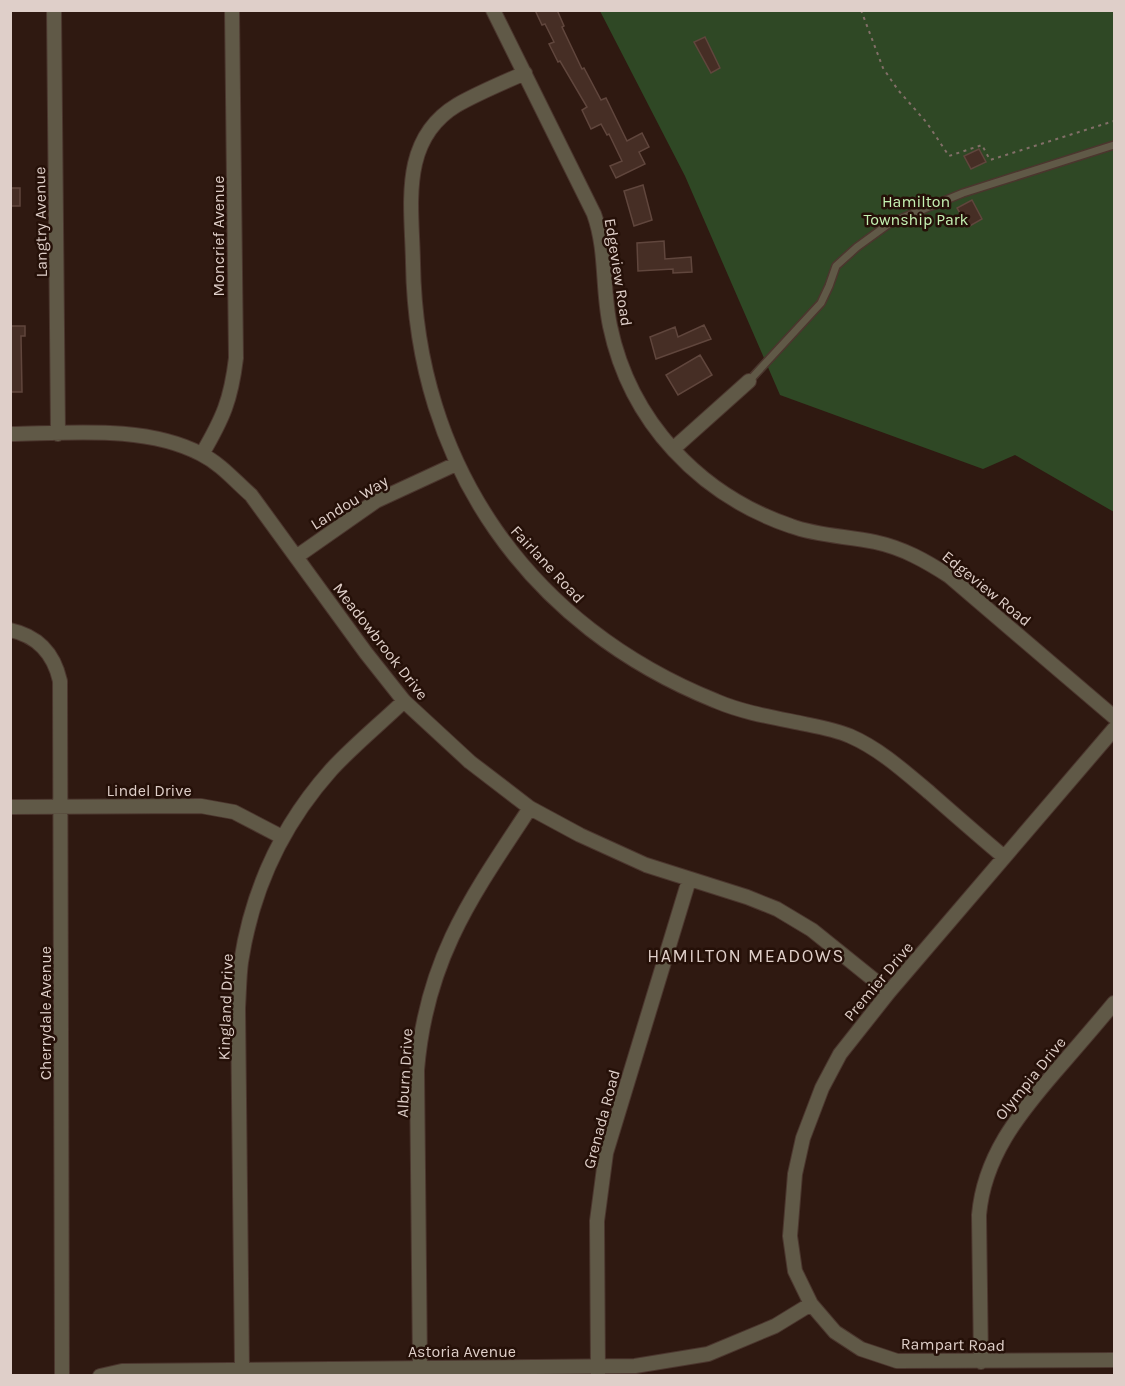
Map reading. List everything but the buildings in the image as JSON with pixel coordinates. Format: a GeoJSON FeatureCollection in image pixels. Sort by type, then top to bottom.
{"type":"FeatureCollection","features":[{"type":"Feature","properties":{"kind":"street","name":"Langtry Avenue"},"geometry":{"type":"LineString","coordinates":[[54,10],[58,434]]}},
{"type":"Feature","properties":{"kind":"street","name":"Moncrief Avenue"},"geometry":{"type":"LineString","coordinates":[[202,454],[226,409],[232,388],[236,358],[232,10]]}},
{"type":"Feature","properties":{"kind":"street","name":"Edgeview Road"},"geometry":{"type":"LineString","coordinates":[[493,10],[582,187],[597,225],[601,244],[605,300],[616,351],[638,401],[673,449],[714,488],[754,512],[800,530],[899,548],[924,560],[949,576],[1114,717]]}},
{"type":"Feature","properties":{"kind":"street","name":"Fairlane Road"},"geometry":{"type":"LineString","coordinates":[[525,73],[457,105],[441,117],[423,139],[414,165],[412,190],[413,288],[420,346],[438,415],[456,464],[496,531],[517,559],[563,607],[610,646],[655,673],[719,702],[749,712],[836,731],[861,741],[900,767],[1004,857]]}},
{"type":"Feature","properties":{"kind":"street"},"geometry":{"type":"LineString","coordinates":[[673,449],[749,381]]}},
{"type":"Feature","properties":{"kind":"street","name":"Meadowbrook Drive"},"geometry":{"type":"LineString","coordinates":[[10,434],[132,434],[150,437],[202,454],[228,472],[251,495],[366,653],[404,701],[451,746],[530,808],[617,853],[777,909],[812,930],[889,992]]}},
{"type":"Feature","properties":{"kind":"street","name":"Landou Way"},"geometry":{"type":"LineString","coordinates":[[296,557],[376,501],[456,464]]}},
{"type":"Feature","properties":{"kind":"street","name":"Cherrydale Avenue"},"geometry":{"type":"LineString","coordinates":[[10,630],[37,641],[49,652],[60,681],[62,1376]]}},
{"type":"Feature","properties":{"kind":"street","name":"Kingland Drive"},"geometry":{"type":"LineString","coordinates":[[242,1369],[238,1020],[241,964],[249,921],[258,893],[282,837],[302,806],[329,772],[404,701]]}},
{"type":"Feature","properties":{"kind":"street","name":"Premier Drive"},"geometry":{"type":"LineString","coordinates":[[811,1304],[795,1271],[790,1236],[795,1174],[803,1138],[822,1088],[840,1054],[889,992],[1114,729]]}},
{"type":"Feature","properties":{"kind":"street","name":"Lindel Drive"},"geometry":{"type":"LineString","coordinates":[[10,807],[201,806],[234,812],[282,837]]}},
{"type":"Feature","properties":{"kind":"street","name":"Alburn Drive"},"geometry":{"type":"LineString","coordinates":[[420,1368],[417,1070],[422,1024],[435,975],[453,931],[477,889],[530,808]]}},
{"type":"Feature","properties":{"kind":"street","name":"Grenada Road"},"geometry":{"type":"LineString","coordinates":[[598,1371],[597,1221],[606,1153],[689,880]]}},
{"type":"Feature","properties":{"kind":"street","name":"Olympia Drive"},"geometry":{"type":"LineString","coordinates":[[981,1362],[980,1215],[981,1200],[989,1168],[1011,1126],[1114,1002]]}},
{"type":"Feature","properties":{"kind":"street","name":"Astoria Avenue"},"geometry":{"type":"LineString","coordinates":[[100,1376],[123,1371],[242,1369],[420,1368],[598,1371],[708,1354],[775,1326],[811,1304]]}},
{"type":"Feature","properties":{"kind":"street","name":"Rampart Road"},"geometry":{"type":"LineString","coordinates":[[811,1304],[835,1332],[861,1349],[897,1361],[1114,1360]]}},
{"type":"Feature","properties":{"kind":"lane"},"geometry":{"type":"LineString","coordinates":[[749,381],[821,303],[830,286],[836,266],[890,223],[963,193],[1114,145]]}},
{"type":"Feature","properties":{"kind":"path"},"geometry":{"type":"LineString","coordinates":[[861,10],[883,68],[898,90],[927,123],[949,156],[982,145],[990,160],[1114,122]]}},
{"type":"Feature","properties":{"kind":"green space","name":"Hamilton Township Park"},"geometry":{"type":"Polygon","coordinates":[[[600,11],[1114,11],[1114,512],[1015,455],[983,469],[780,395],[685,176],[600,11]]]}},
{"type":"Feature","properties":{"kind":"district","name":"HAMILTON MEADOWS"},"geometry":{"type":"Point","coordinates":[746,956]}}]}
